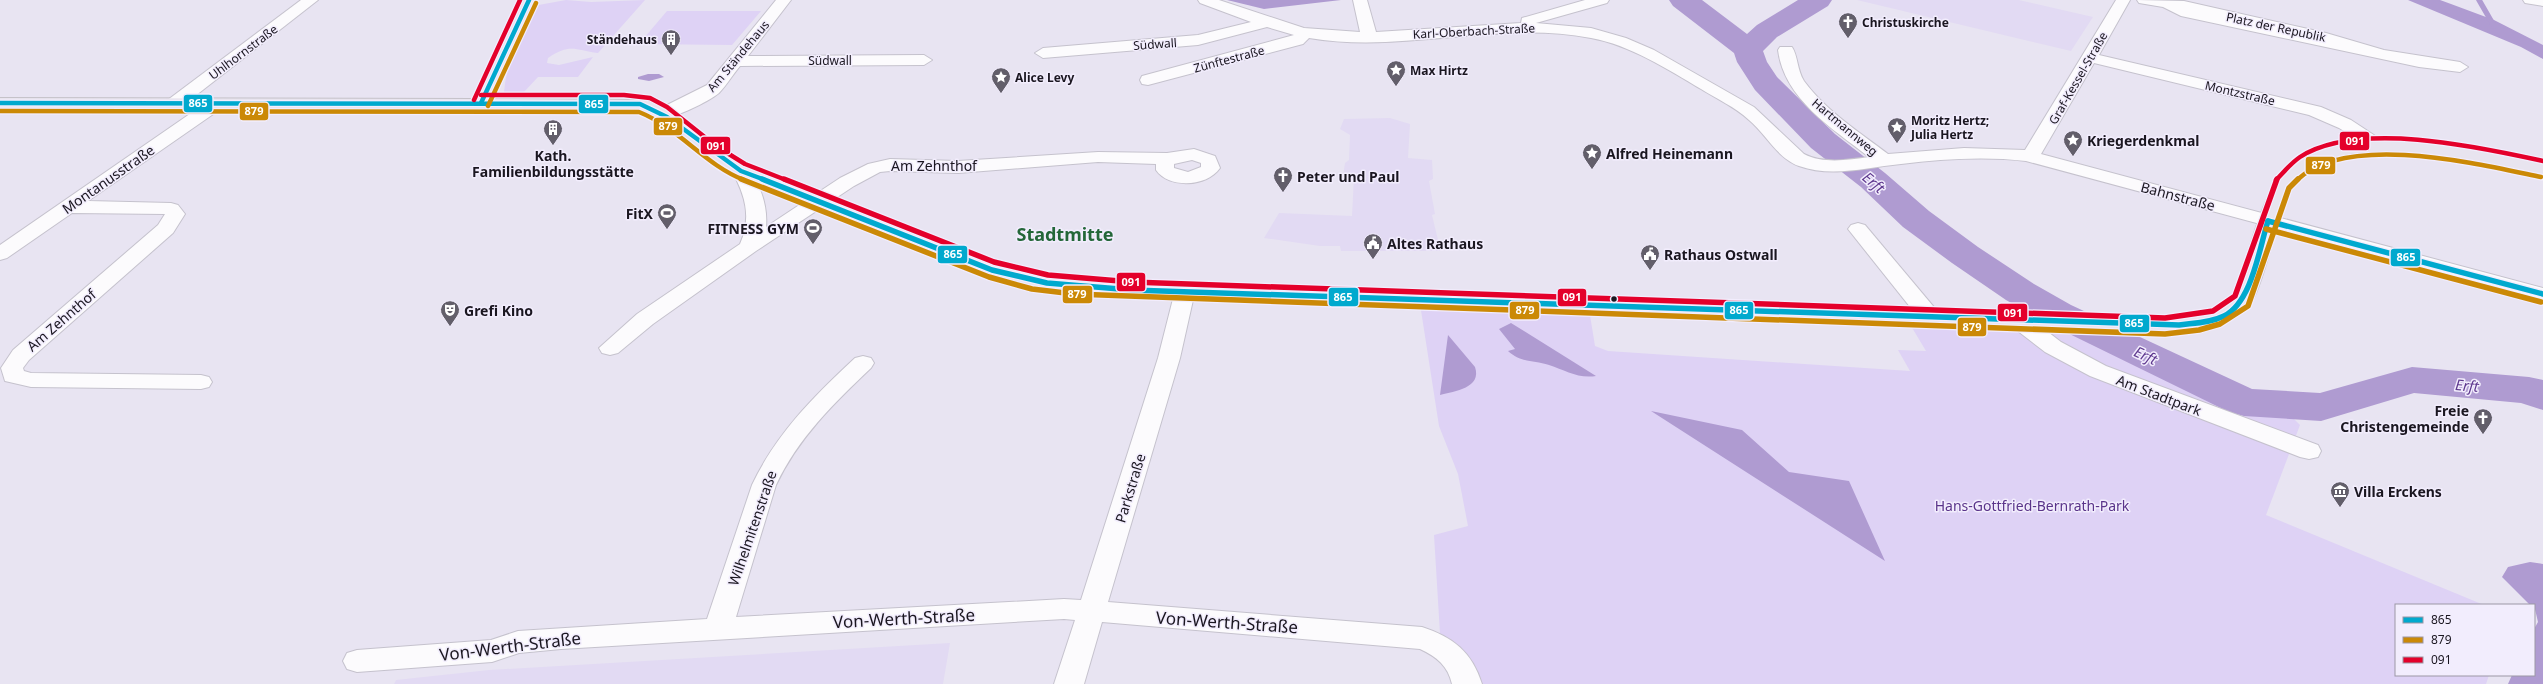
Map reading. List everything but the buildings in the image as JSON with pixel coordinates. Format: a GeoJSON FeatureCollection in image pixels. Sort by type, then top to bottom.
{"type":"FeatureCollection","features":[{"type":"Feature","properties":{"kind":"main road"},"geometry":{"type":"LineString","coordinates":[[481,103],[529,0]]}},
{"type":"Feature","properties":{"kind":"main road","name":"Montzstraße"},"geometry":{"type":"LineString","coordinates":[[0,103],[624,103],[648,106],[663,114],[711,153],[741,171],[816,202],[1008,275],[1075,286],[1930,316],[2165,326],[2193,324],[2215,319],[2232,311],[2242,301],[2248,288],[2268,221],[2282,184],[2298,166],[2314,158],[2335,151],[2383,147],[2455,152],[2543,169]]}},
{"type":"Feature","properties":{"kind":"street","name":"Uhlhornstraße"},"geometry":{"type":"LineString","coordinates":[[175,103],[311,0]]}},
{"type":"Feature","properties":{"kind":"street","name":"Am Ständehaus"},"geometry":{"type":"LineString","coordinates":[[663,114],[705,96],[736,61],[784,0]]}},
{"type":"Feature","properties":{"kind":"street","name":"Karl-Oberbach-Straße"},"geometry":{"type":"LineString","coordinates":[[1205,0],[1266,22],[1306,33],[1369,37],[1506,27],[1582,32],[1610,38],[1644,50],[1748,111],[1793,154],[1806,162]]}},
{"type":"Feature","properties":{"kind":"street"},"geometry":{"type":"LineString","coordinates":[[1360,0],[1369,37]]}},
{"type":"Feature","properties":{"kind":"street"},"geometry":{"type":"LineString","coordinates":[[1506,27],[1602,0]]}},
{"type":"Feature","properties":{"kind":"street","name":"Graf-Kessel-Straße"},"geometry":{"type":"LineString","coordinates":[[2031,156],[2091,58],[2123,0]]}},
{"type":"Feature","properties":{"kind":"street","name":"Platz der Republik"},"geometry":{"type":"LineString","coordinates":[[2144,0],[2170,6],[2181,11],[2381,54],[2419,62],[2460,67]]}},
{"type":"Feature","properties":{"kind":"street"},"geometry":{"type":"LineString","coordinates":[[2530,0],[2543,2]]}},
{"type":"Feature","properties":{"kind":"street","name":"Südwall"},"geometry":{"type":"LineString","coordinates":[[1043,53],[1198,40],[1266,22]]}},
{"type":"Feature","properties":{"kind":"street","name":"Zünftestraße"},"geometry":{"type":"LineString","coordinates":[[1148,80],[1297,41],[1306,33]]}},
{"type":"Feature","properties":{"kind":"street","name":"Hartmannweg"},"geometry":{"type":"LineString","coordinates":[[1786,50],[1786,60],[1790,70],[1810,98],[1879,161]]}},
{"type":"Feature","properties":{"kind":"street","name":"Montzstraße"},"geometry":{"type":"LineString","coordinates":[[2091,58],[2315,111],[2345,124],[2383,147]]}},
{"type":"Feature","properties":{"kind":"street","name":"Südwall"},"geometry":{"type":"LineString","coordinates":[[736,61],[924,60]]}},
{"type":"Feature","properties":{"kind":"street","name":"Montanusstraße"},"geometry":{"type":"LineString","coordinates":[[0,254],[216,104]]}},
{"type":"Feature","properties":{"kind":"street","name":"Bahnstraße"},"geometry":{"type":"LineString","coordinates":[[1806,162],[1832,165],[1999,154],[2031,156],[2543,294]]}},
{"type":"Feature","properties":{"kind":"street","name":"Am Zehnthof"},"geometry":{"type":"LineString","coordinates":[[610,348],[645,320],[816,202],[857,176],[882,166],[958,167],[1098,157],[1169,159]]}},
{"type":"Feature","properties":{"kind":"street"},"geometry":{"type":"LineString","coordinates":[[741,171],[753,192],[758,209],[756,231],[749,247]]}},
{"type":"Feature","properties":{"kind":"street","name":"Am Zehnthof"},"geometry":{"type":"LineString","coordinates":[[68,207],[161,208],[171,209],[174,214],[166,229],[28,348],[13,365],[13,376],[32,380],[201,382]]}},
{"type":"Feature","properties":{"kind":"street"},"geometry":{"type":"LineString","coordinates":[[1858,229],[1930,316]]}},
{"type":"Feature","properties":{"kind":"street","name":"Parkstraße"},"geometry":{"type":"LineString","coordinates":[[1069,684],[1093,612],[1169,358],[1185,291]]}},
{"type":"Feature","properties":{"kind":"street","name":"Am Stadtpark"},"geometry":{"type":"LineString","coordinates":[[2018,320],[2053,347],[2092,369],[2309,450]]}},
{"type":"Feature","properties":{"kind":"street","name":"Wilhelmitenstraße"},"geometry":{"type":"LineString","coordinates":[[718,629],[764,484],[772,466],[809,418],[863,364]]}},
{"type":"Feature","properties":{"kind":"street","name":"Von-Werth-Straße"},"geometry":{"type":"LineString","coordinates":[[357,662],[492,651],[518,642],[533,640],[1064,609],[1409,636],[1430,640],[1450,651],[1461,667],[1467,684]]}},
{"type":"Feature","properties":{"kind":"shaded area"},"geometry":{"type":"Polygon","coordinates":[[[1227,0],[1341,0],[1264,9],[1227,0]]]}},
{"type":"Feature","properties":{"kind":"shaded area"},"geometry":{"type":"Polygon","coordinates":[[[1804,0],[1826,0],[1782,28],[1762,48],[1763,59],[1747,60],[1728,47],[1745,41],[1774,17],[1804,0]]]}},
{"type":"Feature","properties":{"kind":"shaded area"},"geometry":{"type":"Polygon","coordinates":[[[1857,0],[2019,0],[2093,17],[2071,51],[1857,0]]]}},
{"type":"Feature","properties":{"kind":"shaded area"},"geometry":{"type":"Polygon","coordinates":[[[2408,0],[2440,0],[2494,20],[2543,45],[2543,59],[2521,47],[2408,0]]]}},
{"type":"Feature","properties":{"kind":"shaded area"},"geometry":{"type":"Polygon","coordinates":[[[648,74],[659,74],[664,77],[649,81],[638,79],[638,77],[648,74]]]}},
{"type":"Feature","properties":{"kind":"shaded area"},"geometry":{"type":"Polygon","coordinates":[[[1390,118],[1410,124],[1408,158],[1432,160],[1433,179],[1429,181],[1435,214],[1432,215],[1438,240],[1436,240],[1437,247],[1440,247],[1440,251],[1341,251],[1340,246],[1320,246],[1264,238],[1279,213],[1352,216],[1354,177],[1343,176],[1345,163],[1349,160],[1350,135],[1340,129],[1344,119],[1390,118]]]}},
{"type":"Feature","properties":{"kind":"shaded area"},"geometry":{"type":"Polygon","coordinates":[[[1511,323],[1596,376],[1589,377],[1572,374],[1543,363],[1518,358],[1513,355],[1508,351],[1515,349],[1499,329],[1511,323]]]}},
{"type":"Feature","properties":{"kind":"shaded area"},"geometry":{"type":"Polygon","coordinates":[[[1448,335],[1475,367],[1476,374],[1475,380],[1466,387],[1440,395],[1448,335]]]}},
{"type":"Feature","properties":{"kind":"shaded area"},"geometry":{"type":"Polygon","coordinates":[[[1651,411],[1742,430],[1789,472],[1849,481],[1885,561],[1651,411]]]}},
{"type":"Feature","properties":{"kind":"shaded area"},"geometry":{"type":"Polygon","coordinates":[[[2530,562],[2543,564],[2543,684],[2508,684],[2512,676],[2535,676],[2535,627],[2538,622],[2535,604],[2529,604],[2502,577],[2508,567],[2530,562]]]}},
{"type":"Feature","properties":{"kind":"shaded area"},"geometry":{"type":"Polygon","coordinates":[[[950,643],[943,684],[394,684],[396,680],[489,670],[950,643]]]}},
{"type":"Feature","properties":{"kind":"green space"},"geometry":{"type":"Polygon","coordinates":[[[566,0],[591,2],[645,0],[598,53],[578,49],[567,49],[562,50],[548,58],[547,63],[559,65],[593,57],[578,77],[538,77],[524,92],[504,92],[511,59],[533,6],[566,0]]]}},
{"type":"Feature","properties":{"kind":"green space"},"geometry":{"type":"Polygon","coordinates":[[[667,11],[761,11],[732,45],[639,44],[667,11]]]}},
{"type":"Feature","properties":{"kind":"green space","name":"Hans-Gottfried-Bernrath-Park"},"geometry":{"type":"Polygon","coordinates":[[[1420,304],[1589,309],[1595,346],[1608,351],[1910,371],[1898,350],[1926,351],[1908,321],[2086,326],[2242,402],[2279,404],[2300,425],[2266,515],[2482,604],[2395,604],[2395,676],[2489,676],[2486,684],[1462,684],[1441,650],[1434,535],[1468,526],[1458,474],[1439,426],[1420,304]]]}},
{"type":"Feature","properties":{"kind":"waterway","name":"Erft"},"geometry":{"type":"LineString","coordinates":[[1683,0],[1700,11],[1748,49]]}},
{"type":"Feature","properties":{"kind":"waterway","name":"Erft"},"geometry":{"type":"LineString","coordinates":[[1748,49],[1767,31],[1818,0]]}},
{"type":"Feature","properties":{"kind":"waterway"},"geometry":{"type":"LineString","coordinates":[[2479,0],[2494,26]]}},
{"type":"Feature","properties":{"kind":"waterway","name":"Erft"},"geometry":{"type":"LineString","coordinates":[[1748,49],[1752,62],[1766,83],[1823,141],[1873,180],[1916,219],[1965,255],[2020,292],[2057,313],[2244,402],[2321,407],[2412,380],[2529,390],[2543,396]]}},
{"type":"Feature","properties":{"kind":"transit line","name":"091"},"geometry":{"type":"LineString","coordinates":[[474,100],[520,0]]}},
{"type":"Feature","properties":{"kind":"transit line","name":"865"},"geometry":{"type":"LineString","coordinates":[[481,103],[529,0]]}},
{"type":"Feature","properties":{"kind":"transit line","name":"879"},"geometry":{"type":"LineString","coordinates":[[488,106],[536,3]]}},
{"type":"Feature","properties":{"kind":"transit line","name":"091"},"geometry":{"type":"LineString","coordinates":[[481,95],[624,95],[650,98],[667,107],[716,146],[745,164],[994,262],[1048,275],[1132,282],[2165,318],[2213,311],[2235,296],[2275,181],[2300,157],[2330,145],[2366,139],[2405,139],[2483,148],[2543,161]]}},
{"type":"Feature","properties":{"kind":"transit line","name":"865"},"geometry":{"type":"LineString","coordinates":[[0,103],[640,104],[680,125],[716,154],[741,171],[992,270],[1047,283],[1132,290],[2179,325],[2206,322],[2219,318],[2230,312],[2238,304],[2254,270],[2268,221]]}},
{"type":"Feature","properties":{"kind":"transit line","name":"879"},"geometry":{"type":"LineString","coordinates":[[0,111],[639,112],[666,125],[713,162],[738,178],[989,277],[1032,289],[1074,294],[2165,334],[2210,328],[2230,320],[2248,306],[2289,188],[2307,171],[2334,160],[2367,155],[2404,155],[2480,164],[2541,177]]}},
{"type":"Feature","properties":{"kind":"transit line","name":"865"},"geometry":{"type":"LineString","coordinates":[[2268,221],[2543,294]]}},
{"type":"Feature","properties":{"kind":"transit line","name":"879"},"geometry":{"type":"LineString","coordinates":[[2266,229],[2541,302]]}},
{"type":"Feature","properties":{"kind":"place","name":"Christuskirche"},"geometry":{"type":"Point","coordinates":[1848,39]}},
{"type":"Feature","properties":{"kind":"place","name":"Ständehaus"},"geometry":{"type":"Point","coordinates":[671,56]}},
{"type":"Feature","properties":{"kind":"place","name":"Max Hirtz"},"geometry":{"type":"Point","coordinates":[1396,87]}},
{"type":"Feature","properties":{"kind":"place","name":"Alice Levy"},"geometry":{"type":"Point","coordinates":[1001,94]}},
{"type":"Feature","properties":{"kind":"place","name":"Moritz Hertz; Julia Hertz"},"geometry":{"type":"Point","coordinates":[1897,144]}},
{"type":"Feature","properties":{"kind":"place","name":"Kath. Familienbildungsstätte"},"geometry":{"type":"Point","coordinates":[553,146]}},
{"type":"Feature","properties":{"kind":"place","name":"Kriegerdenkmal"},"geometry":{"type":"Point","coordinates":[2073,157]}},
{"type":"Feature","properties":{"kind":"place","name":"Alfred Heinemann"},"geometry":{"type":"Point","coordinates":[1592,170]}},
{"type":"Feature","properties":{"kind":"place","name":"Peter und Paul"},"geometry":{"type":"Point","coordinates":[1283,193]}},
{"type":"Feature","properties":{"kind":"place","name":"FitX"},"geometry":{"type":"Point","coordinates":[667,230]}},
{"type":"Feature","properties":{"kind":"place","name":"FITNESS GYM"},"geometry":{"type":"Point","coordinates":[813,245]}},
{"type":"Feature","properties":{"kind":"place","name":"Altes Rathaus"},"geometry":{"type":"Point","coordinates":[1373,260]}},
{"type":"Feature","properties":{"kind":"place","name":"Rathaus Ostwall"},"geometry":{"type":"Point","coordinates":[1650,271]}},
{"type":"Feature","properties":{"kind":"place","name":"Grefi Kino"},"geometry":{"type":"Point","coordinates":[450,327]}},
{"type":"Feature","properties":{"kind":"place","name":"Freie Christengemeinde"},"geometry":{"type":"Point","coordinates":[2483,435]}},
{"type":"Feature","properties":{"kind":"place","name":"Villa Erckens"},"geometry":{"type":"Point","coordinates":[2340,508]}},
{"type":"Feature","properties":{"kind":"district","name":"Stadtmitte"},"geometry":{"type":"Point","coordinates":[1065,234]}}]}
